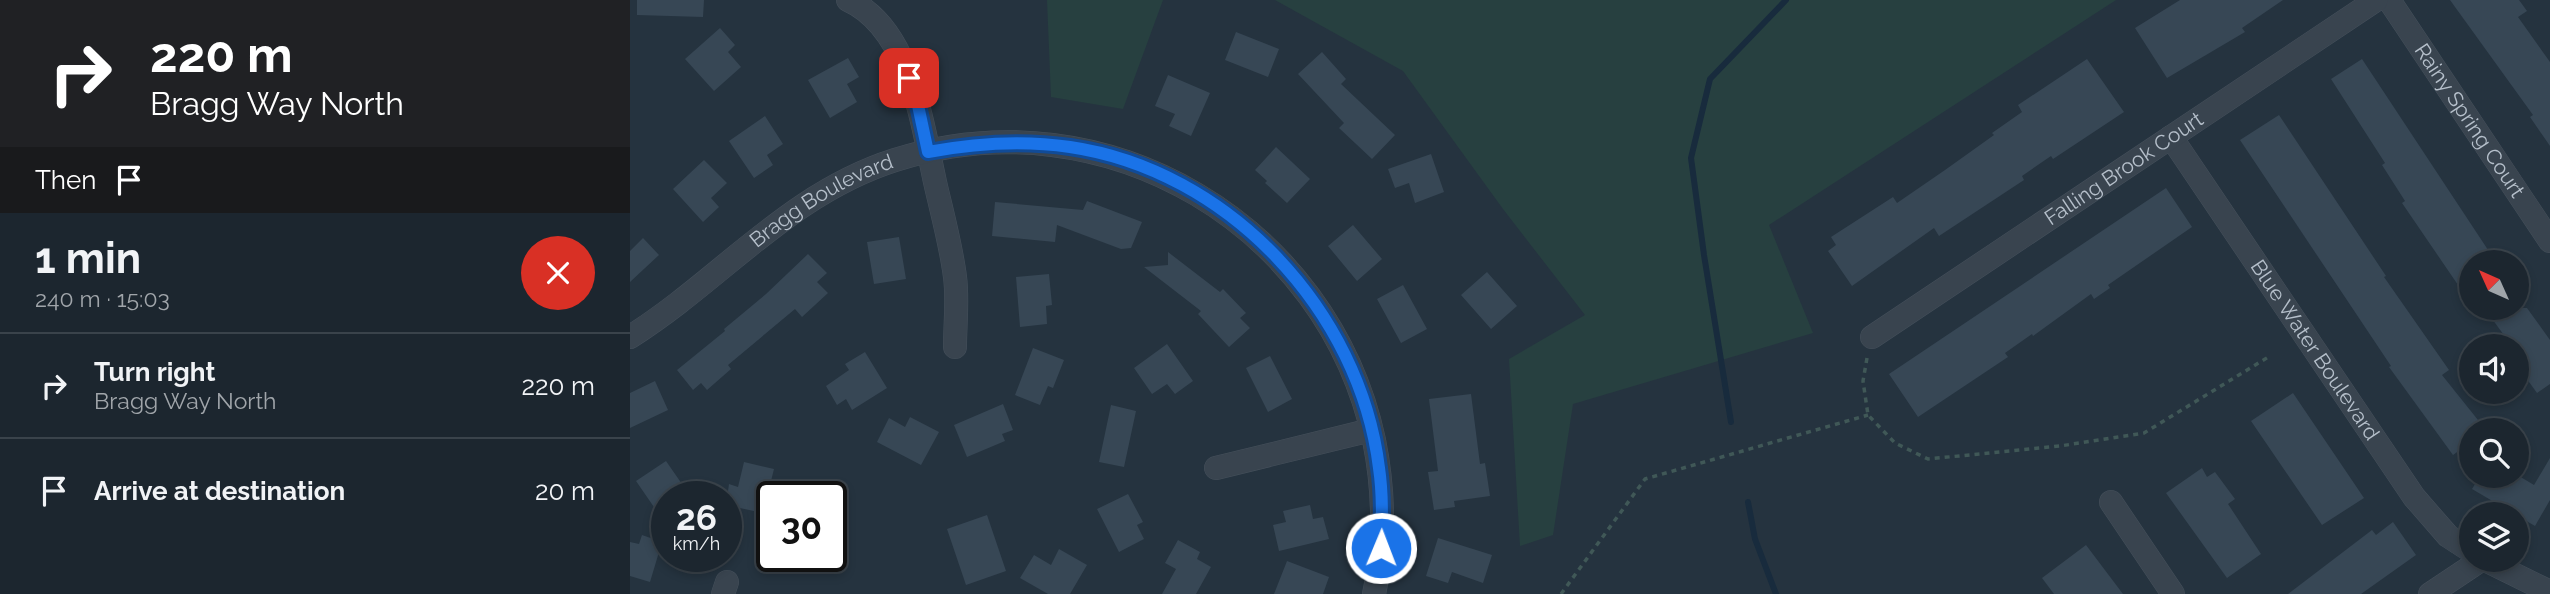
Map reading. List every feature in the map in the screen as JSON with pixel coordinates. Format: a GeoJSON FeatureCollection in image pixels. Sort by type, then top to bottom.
{"type":"FeatureCollection","features":[{"type":"Feature","properties":{"kind":"street"},"geometry":{"type":"LineString","coordinates":[[848,0],[859,5],[882,29],[902,60],[916,96],[955,278],[955,347]]}},
{"type":"Feature","properties":{"kind":"street","name":"Falling Brook Court"},"geometry":{"type":"LineString","coordinates":[[1870,346],[2171,137],[2376,0]]}},
{"type":"Feature","properties":{"kind":"street","name":"Rainy Spring Court"},"geometry":{"type":"LineString","coordinates":[[2389,0],[2550,241]]}},
{"type":"Feature","properties":{"kind":"street","name":"Blue Water Boulevard"},"geometry":{"type":"LineString","coordinates":[[2171,137],[2414,497],[2448,536],[2459,543]]}},
{"type":"Feature","properties":{"kind":"street","name":"Bragg Boulevard"},"geometry":{"type":"LineString","coordinates":[[630,337],[672,310],[774,224],[819,193],[864,171],[928,152],[966,145],[1006,143],[1072,147],[1134,164],[1203,197],[1236,220],[1292,273],[1320,311],[1349,363],[1363,398],[1379,467],[1381,548],[1374,594]]}},
{"type":"Feature","properties":{"kind":"street"},"geometry":{"type":"LineString","coordinates":[[1216,468],[1371,430]]}},
{"type":"Feature","properties":{"kind":"street"},"geometry":{"type":"LineString","coordinates":[[2111,502],[2173,594]]}},
{"type":"Feature","properties":{"kind":"street"},"geometry":{"type":"LineString","coordinates":[[2430,594],[2464,572]]}},
{"type":"Feature","properties":{"kind":"street"},"geometry":{"type":"LineString","coordinates":[[2508,572],[2550,592]]}},
{"type":"Feature","properties":{"kind":"path"},"geometry":{"type":"LineString","coordinates":[[1870,346],[1863,381],[1868,415],[1895,443],[1928,459],[2060,446],[2144,433],[2270,356]]}},
{"type":"Feature","properties":{"kind":"path"},"geometry":{"type":"LineString","coordinates":[[1562,594],[1645,479],[1868,415]]}},
{"type":"Feature","properties":{"kind":"green space"},"geometry":{"type":"Polygon","coordinates":[[[1047,0],[1163,0],[1123,109],[1051,97],[1047,0]]]}},
{"type":"Feature","properties":{"kind":"green space"},"geometry":{"type":"Polygon","coordinates":[[[1275,0],[2116,0],[1769,225],[1813,333],[1573,404],[1553,535],[1520,546],[1509,359],[1585,315],[1503,209],[1403,71],[1275,0]]]}},
{"type":"Feature","properties":{"kind":"building"},"geometry":{"type":"Polygon","coordinates":[[[637,0],[704,0],[703,17],[637,15],[637,0]]]}},
{"type":"Feature","properties":{"kind":"building"},"geometry":{"type":"Polygon","coordinates":[[[2180,0],[2283,0],[2242,28],[2245,32],[2167,78],[2135,28],[2180,0]]]}},
{"type":"Feature","properties":{"kind":"building"},"geometry":{"type":"Polygon","coordinates":[[[2450,0],[2519,0],[2527,11],[2518,17],[2550,62],[2550,146],[2530,117],[2533,115],[2450,0]]]}},
{"type":"Feature","properties":{"kind":"building"},"geometry":{"type":"Polygon","coordinates":[[[720,28],[735,45],[728,52],[741,67],[714,91],[685,59],[720,28]]]}},
{"type":"Feature","properties":{"kind":"building"},"geometry":{"type":"Polygon","coordinates":[[[1236,32],[1279,49],[1268,77],[1225,60],[1236,32]]]}},
{"type":"Feature","properties":{"kind":"building"},"geometry":{"type":"Polygon","coordinates":[[[1322,52],[1346,79],[1341,84],[1395,135],[1372,159],[1339,128],[1344,123],[1298,74],[1322,52]]]}},
{"type":"Feature","properties":{"kind":"building"},"geometry":{"type":"Polygon","coordinates":[[[848,58],[859,77],[847,84],[857,102],[830,118],[808,80],[848,58]]]}},
{"type":"Feature","properties":{"kind":"building"},"geometry":{"type":"Polygon","coordinates":[[[2087,59],[2124,112],[2053,159],[2051,156],[2022,176],[2024,180],[1939,236],[1934,228],[1852,286],[1828,251],[1836,245],[1831,237],[1893,197],[1897,203],[1945,170],[2022,112],[2018,105],[2087,59]]]}},
{"type":"Feature","properties":{"kind":"building"},"geometry":{"type":"Polygon","coordinates":[[[2362,59],[2488,250],[2459,250],[2459,286],[2402,203],[2405,201],[2382,165],[2385,163],[2331,79],[2362,59]]]}},
{"type":"Feature","properties":{"kind":"building"},"geometry":{"type":"Polygon","coordinates":[[[1168,75],[1210,93],[1191,136],[1169,126],[1175,114],[1155,106],[1168,75]]]}},
{"type":"Feature","properties":{"kind":"building"},"geometry":{"type":"Polygon","coordinates":[[[2279,115],[2386,276],[2384,277],[2449,370],[2442,375],[2459,396],[2459,404],[2465,404],[2476,418],[2459,418],[2459,451],[2453,455],[2389,367],[2391,366],[2240,140],[2279,115]]]}},
{"type":"Feature","properties":{"kind":"building"},"geometry":{"type":"Polygon","coordinates":[[[765,116],[783,144],[767,155],[773,165],[754,178],[729,141],[765,116]]]}},
{"type":"Feature","properties":{"kind":"building"},"geometry":{"type":"Polygon","coordinates":[[[1276,147],[1310,179],[1287,203],[1255,170],[1276,147]]]}},
{"type":"Feature","properties":{"kind":"building"},"geometry":{"type":"Polygon","coordinates":[[[1431,154],[1444,192],[1415,203],[1409,183],[1395,188],[1388,169],[1431,154]]]}},
{"type":"Feature","properties":{"kind":"building"},"geometry":{"type":"Polygon","coordinates":[[[704,160],[727,183],[711,198],[719,207],[703,222],[673,189],[704,160]]]}},
{"type":"Feature","properties":{"kind":"building"},"geometry":{"type":"Polygon","coordinates":[[[2166,188],[2192,227],[2108,285],[2110,288],[2094,299],[2091,294],[2005,353],[2008,357],[1918,417],[1889,374],[2166,188]]]}},
{"type":"Feature","properties":{"kind":"building"},"geometry":{"type":"Polygon","coordinates":[[[1087,201],[1142,222],[1131,248],[1121,249],[1057,225],[1055,242],[992,236],[995,202],[1083,210],[1087,201]]]}},
{"type":"Feature","properties":{"kind":"building"},"geometry":{"type":"Polygon","coordinates":[[[1353,225],[1382,259],[1357,281],[1328,246],[1353,225]]]}},
{"type":"Feature","properties":{"kind":"building"},"geometry":{"type":"Polygon","coordinates":[[[899,237],[906,279],[874,284],[867,242],[899,237]]]}},
{"type":"Feature","properties":{"kind":"building"},"geometry":{"type":"Polygon","coordinates":[[[643,238],[659,255],[630,282],[630,251],[643,238]]]}},
{"type":"Feature","properties":{"kind":"building"},"geometry":{"type":"Polygon","coordinates":[[[1168,252],[1220,292],[1223,289],[1246,313],[1240,318],[1250,328],[1229,347],[1198,314],[1201,311],[1144,267],[1168,265],[1168,252]]]}},
{"type":"Feature","properties":{"kind":"building"},"geometry":{"type":"Polygon","coordinates":[[[808,254],[827,273],[817,282],[828,293],[802,317],[795,309],[728,365],[731,369],[707,390],[701,383],[693,390],[677,370],[725,331],[724,329],[808,254]]]}},
{"type":"Feature","properties":{"kind":"building"},"geometry":{"type":"Polygon","coordinates":[[[1487,272],[1517,306],[1491,329],[1461,295],[1487,272]]]}},
{"type":"Feature","properties":{"kind":"building"},"geometry":{"type":"Polygon","coordinates":[[[1049,274],[1052,305],[1046,306],[1047,324],[1020,327],[1016,277],[1049,274]]]}},
{"type":"Feature","properties":{"kind":"building"},"geometry":{"type":"Polygon","coordinates":[[[1403,285],[1427,329],[1401,343],[1377,299],[1403,285]]]}},
{"type":"Feature","properties":{"kind":"building"},"geometry":{"type":"Polygon","coordinates":[[[2529,311],[2550,340],[2550,384],[2537,393],[2529,382],[2529,334],[2503,334],[2493,320],[2529,320],[2529,311]]]}},
{"type":"Feature","properties":{"kind":"building"},"geometry":{"type":"Polygon","coordinates":[[[1167,344],[1193,381],[1175,394],[1167,384],[1152,394],[1134,368],[1167,344]]]}},
{"type":"Feature","properties":{"kind":"building"},"geometry":{"type":"Polygon","coordinates":[[[1033,348],[1064,360],[1053,388],[1048,386],[1040,405],[1015,395],[1033,348]]]}},
{"type":"Feature","properties":{"kind":"building"},"geometry":{"type":"Polygon","coordinates":[[[865,352],[887,388],[852,410],[846,399],[837,405],[826,386],[849,370],[845,364],[865,352]]]}},
{"type":"Feature","properties":{"kind":"building"},"geometry":{"type":"Polygon","coordinates":[[[1270,356],[1292,399],[1268,412],[1246,368],[1270,356]]]}},
{"type":"Feature","properties":{"kind":"building"},"geometry":{"type":"Polygon","coordinates":[[[655,381],[668,410],[630,428],[630,393],[655,381]]]}},
{"type":"Feature","properties":{"kind":"building"},"geometry":{"type":"Polygon","coordinates":[[[2293,393],[2364,498],[2322,525],[2251,421],[2293,393]]]}},
{"type":"Feature","properties":{"kind":"building"},"geometry":{"type":"Polygon","coordinates":[[[1471,394],[1480,464],[1485,463],[1490,496],[1454,501],[1455,507],[1434,510],[1428,472],[1438,471],[1429,399],[1471,394]]]}},
{"type":"Feature","properties":{"kind":"building"},"geometry":{"type":"Polygon","coordinates":[[[1003,404],[1013,430],[1002,434],[1005,441],[967,457],[954,425],[1003,404]]]}},
{"type":"Feature","properties":{"kind":"building"},"geometry":{"type":"Polygon","coordinates":[[[1111,405],[1136,411],[1124,467],[1099,462],[1111,405]]]}},
{"type":"Feature","properties":{"kind":"building"},"geometry":{"type":"Polygon","coordinates":[[[910,417],[939,432],[921,465],[877,442],[889,418],[905,427],[910,417]]]}},
{"type":"Feature","properties":{"kind":"building"},"geometry":{"type":"Polygon","coordinates":[[[2550,458],[2550,500],[2535,526],[2529,522],[2529,502],[2494,502],[2472,489],[2529,488],[2529,482],[2534,485],[2550,458]]]}},
{"type":"Feature","properties":{"kind":"building"},"geometry":{"type":"Polygon","coordinates":[[[666,461],[680,481],[651,481],[651,503],[636,481],[666,461]]]}},
{"type":"Feature","properties":{"kind":"building"},"geometry":{"type":"Polygon","coordinates":[[[744,462],[774,469],[771,481],[756,481],[756,511],[742,508],[742,481],[739,481],[744,462]]]}},
{"type":"Feature","properties":{"kind":"building"},"geometry":{"type":"Polygon","coordinates":[[[2202,468],[2207,477],[2215,472],[2235,499],[2228,504],[2261,554],[2227,578],[2166,493],[2202,468]]]}},
{"type":"Feature","properties":{"kind":"building"},"geometry":{"type":"Polygon","coordinates":[[[1128,494],[1143,522],[1137,525],[1144,539],[1119,552],[1097,509],[1128,494]]]}},
{"type":"Feature","properties":{"kind":"building"},"geometry":{"type":"Polygon","coordinates":[[[1310,505],[1313,519],[1323,517],[1329,539],[1279,551],[1273,525],[1286,522],[1283,511],[1310,505]]]}},
{"type":"Feature","properties":{"kind":"building"},"geometry":{"type":"Polygon","coordinates":[[[987,515],[1006,571],[966,585],[947,529],[987,515]]]}},
{"type":"Feature","properties":{"kind":"building"},"geometry":{"type":"Polygon","coordinates":[[[2393,522],[2416,555],[2361,594],[2288,594],[2372,530],[2376,535],[2393,522]]]}},
{"type":"Feature","properties":{"kind":"building"},"geometry":{"type":"Polygon","coordinates":[[[642,535],[651,538],[653,572],[650,582],[630,576],[630,542],[639,544],[642,535]]]}},
{"type":"Feature","properties":{"kind":"building"},"geometry":{"type":"Polygon","coordinates":[[[1438,538],[1492,555],[1483,583],[1452,572],[1448,583],[1426,576],[1438,538]]]}},
{"type":"Feature","properties":{"kind":"building"},"geometry":{"type":"Polygon","coordinates":[[[1178,540],[1200,552],[1197,559],[1211,567],[1196,594],[1162,594],[1176,569],[1165,563],[1178,540]]]}},
{"type":"Feature","properties":{"kind":"building"},"geometry":{"type":"Polygon","coordinates":[[[2086,545],[2123,594],[2054,594],[2042,578],[2086,545]]]}},
{"type":"Feature","properties":{"kind":"building"},"geometry":{"type":"Polygon","coordinates":[[[1059,549],[1087,565],[1070,594],[1048,594],[1020,578],[1034,555],[1051,565],[1059,549]]]}},
{"type":"Feature","properties":{"kind":"building"},"geometry":{"type":"Polygon","coordinates":[[[1287,561],[1329,577],[1323,594],[1274,594],[1287,561]]]}},
{"type":"Feature","properties":{"kind":"waterway"},"geometry":{"type":"LineString","coordinates":[[1731,422],[1691,158],[1710,79],[1786,0]]}},
{"type":"Feature","properties":{"kind":"waterway"},"geometry":{"type":"LineString","coordinates":[[1748,502],[1755,539],[1776,594]]}},
{"type":"Feature","properties":{"kind":"route"},"geometry":{"type":"LineString","coordinates":[[909,78],[916,96],[928,152],[966,145],[1006,143],[1072,147],[1106,155],[1167,178],[1203,197],[1265,245],[1292,273],[1320,311],[1344,352],[1363,398],[1379,467],[1381,548]]}}]}
